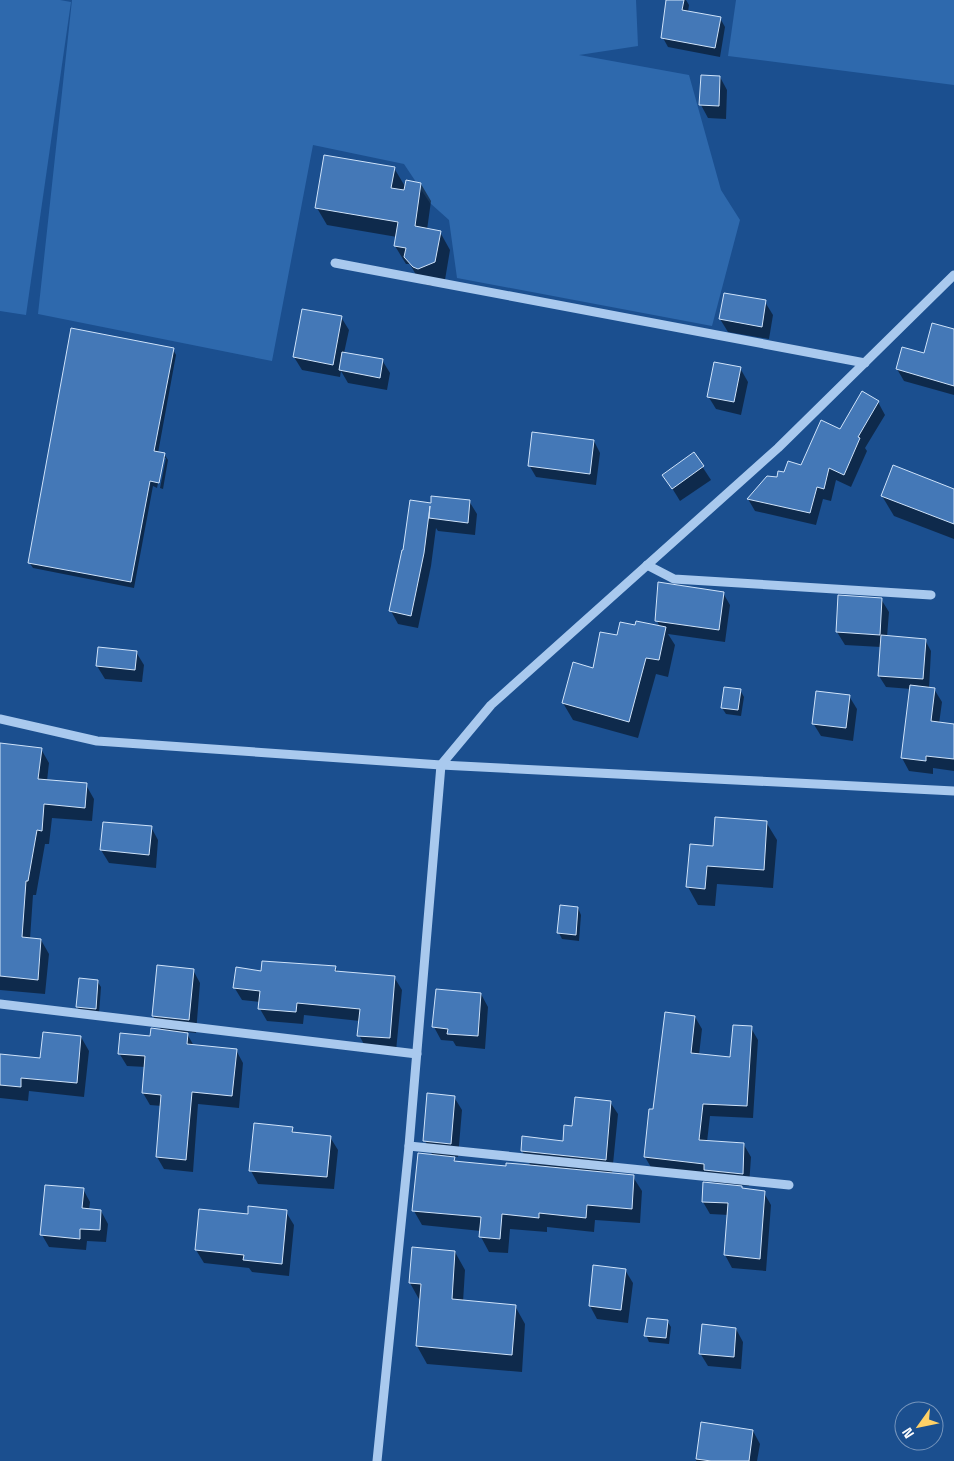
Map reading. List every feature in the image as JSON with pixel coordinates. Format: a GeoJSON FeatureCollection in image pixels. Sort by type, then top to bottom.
{"type":"FeatureCollection","features":[{"type":"Feature","properties":{"kind":"street"},"geometry":{"type":"LineString","coordinates":[[335,263],[864,363]]}},
{"type":"Feature","properties":{"kind":"street"},"geometry":{"type":"LineString","coordinates":[[378,1461],[417,1054],[441,765],[491,705],[778,448],[954,275]]}},
{"type":"Feature","properties":{"kind":"street"},"geometry":{"type":"LineString","coordinates":[[647,565],[674,579],[931,595]]}},
{"type":"Feature","properties":{"kind":"street"},"geometry":{"type":"LineString","coordinates":[[0,719],[97,742],[441,765],[954,790]]}},
{"type":"Feature","properties":{"kind":"street"},"geometry":{"type":"LineString","coordinates":[[0,1004],[417,1054]]}},
{"type":"Feature","properties":{"kind":"street"},"geometry":{"type":"LineString","coordinates":[[408,1146],[789,1186]]}},
{"type":"Feature","properties":{"kind":"shaded area"},"geometry":{"type":"Polygon","coordinates":[[[0,0],[60,0],[71,2],[26,315],[0,311],[0,0]]]}},
{"type":"Feature","properties":{"kind":"shaded area"},"geometry":{"type":"Polygon","coordinates":[[[72,0],[636,0],[638,46],[579,55],[689,75],[721,190],[740,220],[712,326],[457,278],[449,220],[430,203],[404,164],[313,145],[272,361],[38,314],[72,0]]]}},
{"type":"Feature","properties":{"kind":"shaded area"},"geometry":{"type":"Polygon","coordinates":[[[736,0],[954,0],[954,85],[728,56],[736,0]]]}},
{"type":"Feature","properties":{"kind":"building"},"geometry":{"type":"Polygon","coordinates":[[[666,0],[684,0],[682,10],[721,17],[715,48],[661,38],[666,0]]]}},
{"type":"Feature","properties":{"kind":"building"},"geometry":{"type":"Polygon","coordinates":[[[701,75],[720,76],[719,106],[699,105],[701,75]]]}},
{"type":"Feature","properties":{"kind":"building"},"geometry":{"type":"Polygon","coordinates":[[[324,155],[395,167],[391,188],[404,190],[406,180],[421,183],[415,226],[441,231],[435,262],[418,269],[413,267],[404,257],[406,248],[394,246],[398,222],[315,208],[324,155]]]}},
{"type":"Feature","properties":{"kind":"building"},"geometry":{"type":"Polygon","coordinates":[[[724,293],[766,300],[762,327],[719,319],[724,293]]]}},
{"type":"Feature","properties":{"kind":"building"},"geometry":{"type":"Polygon","coordinates":[[[302,309],[342,316],[333,365],[293,357],[302,309]]]}},
{"type":"Feature","properties":{"kind":"building"},"geometry":{"type":"Polygon","coordinates":[[[932,323],[954,329],[954,386],[896,369],[902,347],[924,353],[932,323]]]}},
{"type":"Feature","properties":{"kind":"building"},"geometry":{"type":"Polygon","coordinates":[[[71,328],[174,348],[154,451],[165,453],[159,483],[150,481],[131,582],[28,563],[71,328]]]}},
{"type":"Feature","properties":{"kind":"building"},"geometry":{"type":"Polygon","coordinates":[[[342,352],[383,359],[380,378],[339,370],[342,352]]]}},
{"type":"Feature","properties":{"kind":"building"},"geometry":{"type":"Polygon","coordinates":[[[714,362],[741,367],[734,402],[707,397],[714,362]]]}},
{"type":"Feature","properties":{"kind":"building"},"geometry":{"type":"Polygon","coordinates":[[[862,391],[879,401],[858,437],[860,438],[844,475],[829,468],[824,489],[817,487],[810,513],[747,499],[767,476],[777,477],[778,471],[784,472],[788,461],[801,465],[821,420],[840,429],[862,391]]]}},
{"type":"Feature","properties":{"kind":"building"},"geometry":{"type":"Polygon","coordinates":[[[532,432],[594,440],[590,474],[528,466],[532,432]]]}},
{"type":"Feature","properties":{"kind":"building"},"geometry":{"type":"Polygon","coordinates":[[[694,452],[704,466],[672,489],[662,475],[694,452]]]}},
{"type":"Feature","properties":{"kind":"building"},"geometry":{"type":"Polygon","coordinates":[[[893,465],[954,489],[954,524],[881,496],[893,465]]]}},
{"type":"Feature","properties":{"kind":"building"},"geometry":{"type":"Polygon","coordinates":[[[431,496],[470,500],[468,523],[429,518],[430,506],[424,553],[411,616],[389,611],[403,550],[410,500],[431,503],[431,496]]]}},
{"type":"Feature","properties":{"kind":"building"},"geometry":{"type":"Polygon","coordinates":[[[658,582],[724,592],[719,630],[655,621],[658,582]]]}},
{"type":"Feature","properties":{"kind":"building"},"geometry":{"type":"Polygon","coordinates":[[[838,595],[882,598],[880,635],[836,632],[838,595]]]}},
{"type":"Feature","properties":{"kind":"building"},"geometry":{"type":"Polygon","coordinates":[[[636,621],[666,627],[659,660],[646,658],[629,722],[562,703],[573,662],[593,668],[600,632],[617,635],[620,622],[635,625],[636,621]]]}},
{"type":"Feature","properties":{"kind":"building"},"geometry":{"type":"Polygon","coordinates":[[[881,635],[926,639],[923,679],[878,676],[881,635]]]}},
{"type":"Feature","properties":{"kind":"building"},"geometry":{"type":"Polygon","coordinates":[[[98,647],[137,651],[135,670],[96,666],[98,647]]]}},
{"type":"Feature","properties":{"kind":"building"},"geometry":{"type":"Polygon","coordinates":[[[910,685],[935,688],[931,721],[954,724],[954,759],[926,756],[926,761],[901,758],[910,685]]]}},
{"type":"Feature","properties":{"kind":"building"},"geometry":{"type":"Polygon","coordinates":[[[724,687],[741,689],[738,710],[721,708],[724,687]]]}},
{"type":"Feature","properties":{"kind":"building"},"geometry":{"type":"Polygon","coordinates":[[[816,691],[850,695],[846,728],[812,724],[816,691]]]}},
{"type":"Feature","properties":{"kind":"building"},"geometry":{"type":"Polygon","coordinates":[[[0,743],[42,748],[38,779],[87,783],[85,808],[44,804],[42,831],[37,830],[28,881],[26,881],[22,937],[41,939],[38,980],[0,976],[0,743]]]}},
{"type":"Feature","properties":{"kind":"building"},"geometry":{"type":"Polygon","coordinates":[[[715,817],[767,821],[764,870],[707,866],[705,889],[686,887],[690,844],[713,846],[715,817]]]}},
{"type":"Feature","properties":{"kind":"building"},"geometry":{"type":"Polygon","coordinates":[[[103,822],[152,826],[149,855],[100,850],[103,822]]]}},
{"type":"Feature","properties":{"kind":"building"},"geometry":{"type":"Polygon","coordinates":[[[560,905],[578,907],[576,935],[557,933],[560,905]]]}},
{"type":"Feature","properties":{"kind":"building"},"geometry":{"type":"Polygon","coordinates":[[[262,961],[336,966],[335,971],[395,976],[390,1038],[357,1036],[360,1009],[297,1003],[296,1012],[258,1009],[260,991],[233,988],[236,967],[261,971],[262,961]]]}},
{"type":"Feature","properties":{"kind":"building"},"geometry":{"type":"Polygon","coordinates":[[[157,965],[194,969],[189,1020],[152,1016],[157,965]]]}},
{"type":"Feature","properties":{"kind":"building"},"geometry":{"type":"Polygon","coordinates":[[[79,978],[98,980],[96,1009],[76,1007],[79,978]]]}},
{"type":"Feature","properties":{"kind":"building"},"geometry":{"type":"Polygon","coordinates":[[[436,989],[481,993],[478,1036],[447,1034],[448,1029],[432,1027],[436,989]]]}},
{"type":"Feature","properties":{"kind":"building"},"geometry":{"type":"Polygon","coordinates":[[[665,1012],[695,1016],[691,1053],[730,1057],[733,1025],[752,1026],[747,1106],[703,1104],[699,1140],[744,1143],[743,1174],[704,1170],[704,1164],[644,1157],[649,1109],[653,1109],[665,1012]]]}},
{"type":"Feature","properties":{"kind":"building"},"geometry":{"type":"Polygon","coordinates":[[[151,1028],[188,1033],[187,1044],[237,1049],[232,1096],[192,1092],[186,1160],[156,1157],[161,1095],[142,1093],[145,1056],[118,1054],[120,1033],[150,1036],[151,1028]]]}},
{"type":"Feature","properties":{"kind":"building"},"geometry":{"type":"Polygon","coordinates":[[[43,1032],[81,1036],[77,1083],[21,1078],[21,1087],[0,1085],[0,1054],[40,1058],[43,1032]]]}},
{"type":"Feature","properties":{"kind":"building"},"geometry":{"type":"Polygon","coordinates":[[[427,1093],[455,1096],[451,1144],[423,1141],[427,1093]]]}},
{"type":"Feature","properties":{"kind":"building"},"geometry":{"type":"Polygon","coordinates":[[[575,1097],[611,1101],[606,1160],[521,1151],[522,1136],[563,1141],[564,1125],[572,1126],[575,1097]]]}},
{"type":"Feature","properties":{"kind":"building"},"geometry":{"type":"Polygon","coordinates":[[[254,1123],[293,1127],[292,1132],[331,1136],[327,1177],[249,1171],[254,1123]]]}},
{"type":"Feature","properties":{"kind":"building"},"geometry":{"type":"Polygon","coordinates":[[[418,1153],[455,1157],[454,1161],[506,1166],[506,1163],[519,1164],[634,1175],[632,1209],[587,1205],[586,1218],[539,1213],[539,1218],[502,1214],[500,1239],[479,1237],[481,1217],[412,1211],[418,1153]]]}},
{"type":"Feature","properties":{"kind":"building"},"geometry":{"type":"Polygon","coordinates":[[[703,1182],[742,1186],[742,1188],[765,1191],[760,1259],[724,1255],[728,1203],[702,1202],[703,1182]]]}},
{"type":"Feature","properties":{"kind":"building"},"geometry":{"type":"Polygon","coordinates":[[[45,1185],[84,1188],[82,1208],[101,1210],[100,1230],[80,1229],[80,1239],[40,1235],[45,1185]]]}},
{"type":"Feature","properties":{"kind":"building"},"geometry":{"type":"Polygon","coordinates":[[[248,1206],[287,1210],[282,1264],[243,1260],[244,1255],[195,1250],[199,1209],[248,1214],[248,1206]]]}},
{"type":"Feature","properties":{"kind":"building"},"geometry":{"type":"Polygon","coordinates":[[[412,1247],[455,1251],[452,1299],[516,1305],[512,1355],[416,1346],[421,1284],[409,1283],[412,1247]]]}},
{"type":"Feature","properties":{"kind":"building"},"geometry":{"type":"Polygon","coordinates":[[[593,1265],[626,1269],[621,1310],[589,1306],[593,1265]]]}},
{"type":"Feature","properties":{"kind":"building"},"geometry":{"type":"Polygon","coordinates":[[[647,1318],[668,1320],[666,1338],[644,1336],[647,1318]]]}},
{"type":"Feature","properties":{"kind":"building"},"geometry":{"type":"Polygon","coordinates":[[[702,1324],[736,1328],[734,1357],[699,1354],[702,1324]]]}},
{"type":"Feature","properties":{"kind":"building"},"geometry":{"type":"Polygon","coordinates":[[[701,1422],[753,1430],[749,1461],[696,1459],[701,1422]]]}}]}
